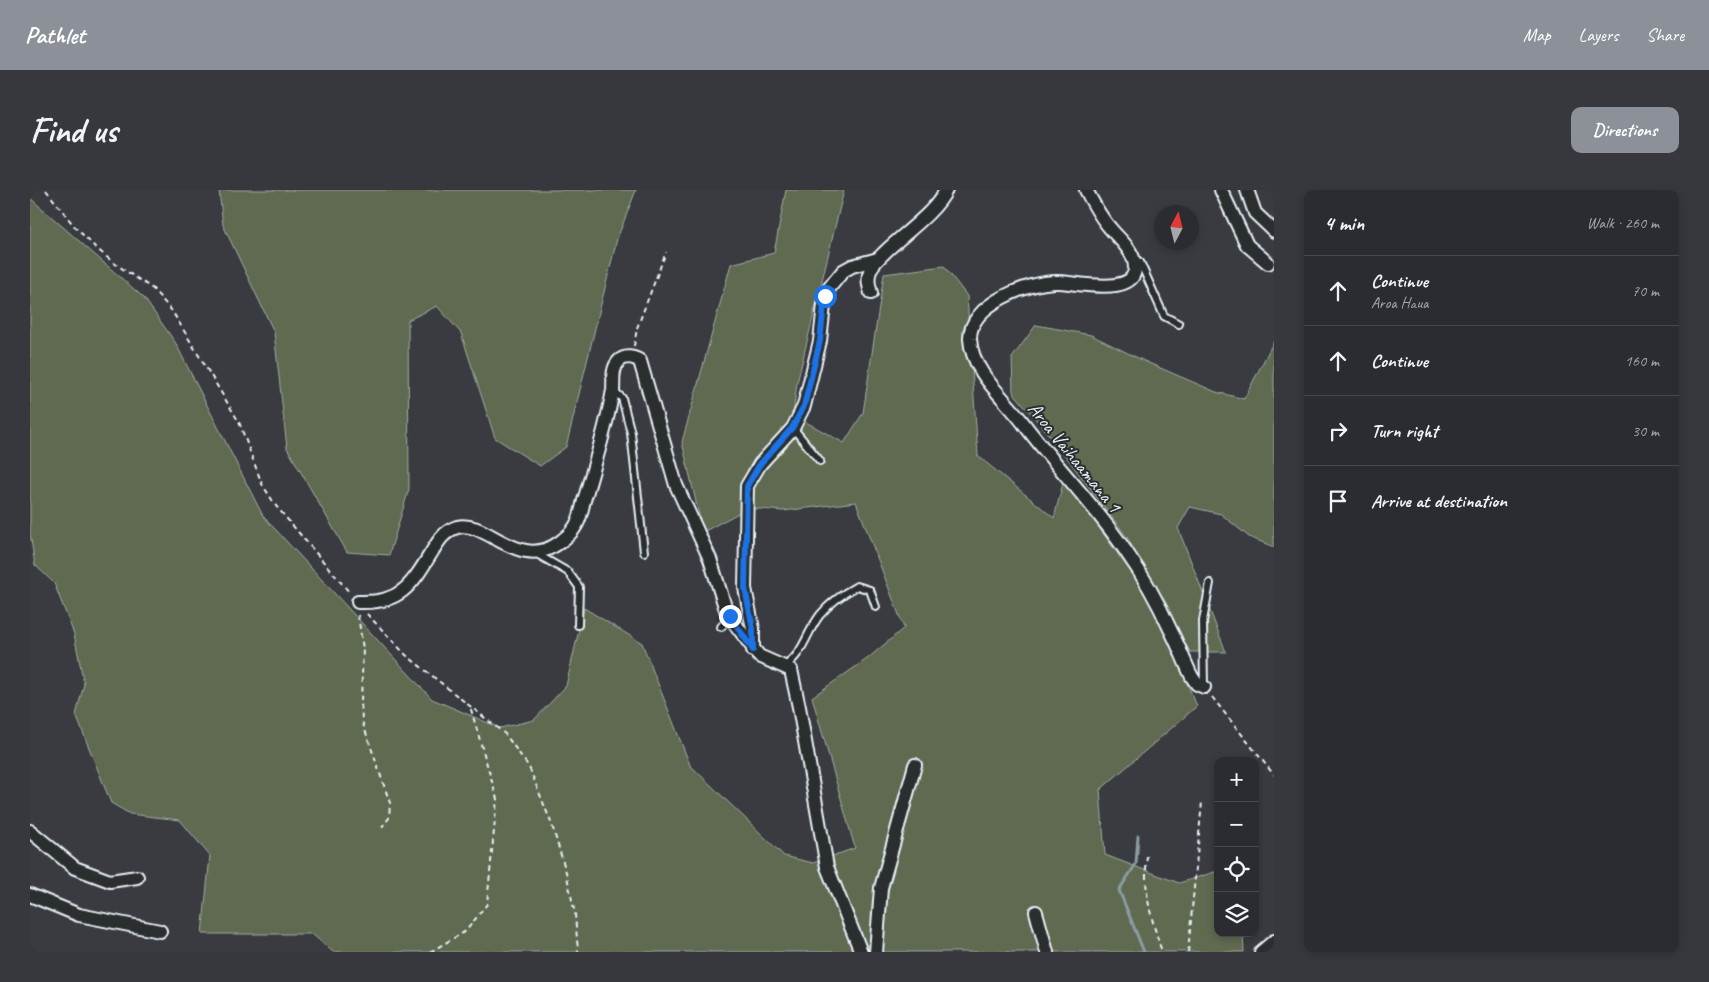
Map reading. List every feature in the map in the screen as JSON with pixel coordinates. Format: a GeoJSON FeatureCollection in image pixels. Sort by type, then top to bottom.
{"type":"FeatureCollection","features":[{"type":"Feature","properties":{"kind":"street"},"geometry":{"type":"LineString","coordinates":[[871,294],[868,281],[870,270],[878,259],[930,211],[943,197],[946,190]]}},
{"type":"Feature","properties":{"kind":"street"},"geometry":{"type":"LineString","coordinates":[[1086,190],[1109,228],[1122,241],[1134,260]]}},
{"type":"Feature","properties":{"kind":"street"},"geometry":{"type":"LineString","coordinates":[[1221,190],[1247,245],[1268,263]]}},
{"type":"Feature","properties":{"kind":"street"},"geometry":{"type":"LineString","coordinates":[[1247,190],[1255,213],[1274,231]]}},
{"type":"Feature","properties":{"kind":"street"},"geometry":{"type":"LineString","coordinates":[[753,650],[753,629],[745,588],[747,486],[760,464],[792,428],[804,406],[820,341],[825,296],[843,271],[852,266],[878,259]]}},
{"type":"Feature","properties":{"kind":"street","name":"Aroa Vaihaamana 1"},"geometry":{"type":"LineString","coordinates":[[1134,260],[1134,275],[1129,281],[1121,285],[1105,286],[1056,282],[1012,292],[985,308],[973,323],[970,339],[975,357],[985,377],[1070,477],[1126,551],[1170,628],[1197,684],[1204,687]]}},
{"type":"Feature","properties":{"kind":"street"},"geometry":{"type":"LineString","coordinates":[[357,601],[388,600],[403,592],[415,578],[442,535],[458,527],[476,530],[505,544],[535,552],[544,552],[572,533],[579,520],[598,457],[613,390],[613,373],[619,361],[632,357],[640,361],[676,486],[710,559],[722,598],[730,616],[759,656],[791,670],[827,866],[861,952]]}},
{"type":"Feature","properties":{"kind":"street"},"geometry":{"type":"LineString","coordinates":[[876,952],[881,888],[915,765]]}},
{"type":"Feature","properties":{"kind":"street"},"geometry":{"type":"LineString","coordinates":[[30,831],[75,868],[110,881],[137,877]]}},
{"type":"Feature","properties":{"kind":"street"},"geometry":{"type":"LineString","coordinates":[[30,895],[94,919],[160,930]]}},
{"type":"Feature","properties":{"kind":"street"},"geometry":{"type":"LineString","coordinates":[[1036,912],[1047,952]]}},
{"type":"Feature","properties":{"kind":"street"},"geometry":{"type":"LineString","coordinates":[[1261,952],[1274,941]]}},
{"type":"Feature","properties":{"kind":"lane"},"geometry":{"type":"LineString","coordinates":[[1134,260],[1140,262],[1164,316],[1178,324]]}},
{"type":"Feature","properties":{"kind":"lane"},"geometry":{"type":"LineString","coordinates":[[613,390],[622,398],[630,433],[644,552]]}},
{"type":"Feature","properties":{"kind":"lane"},"geometry":{"type":"LineString","coordinates":[[792,428],[820,461]]}},
{"type":"Feature","properties":{"kind":"lane"},"geometry":{"type":"LineString","coordinates":[[535,552],[568,572],[578,587],[578,625]]}},
{"type":"Feature","properties":{"kind":"lane"},"geometry":{"type":"LineString","coordinates":[[1204,687],[1203,621],[1210,583]]}},
{"type":"Feature","properties":{"kind":"lane"},"geometry":{"type":"LineString","coordinates":[[785,666],[801,651],[820,616],[856,586],[870,590],[876,607]]}},
{"type":"Feature","properties":{"kind":"lane"},"geometry":{"type":"LineString","coordinates":[[721,627],[730,616]]}},
{"type":"Feature","properties":{"kind":"path"},"geometry":{"type":"LineString","coordinates":[[46,190],[74,227],[95,247],[153,289],[172,311],[239,422],[262,484],[276,506],[313,552],[388,639],[505,734],[529,767],[552,825],[566,872],[575,914],[578,952]]}},
{"type":"Feature","properties":{"kind":"path"},"geometry":{"type":"LineString","coordinates":[[632,357],[637,328],[666,252]]}},
{"type":"Feature","properties":{"kind":"path"},"geometry":{"type":"LineString","coordinates":[[357,601],[364,649],[361,701],[362,721],[390,803],[388,818],[382,827]]}},
{"type":"Feature","properties":{"kind":"path"},"geometry":{"type":"LineString","coordinates":[[1204,687],[1274,775]]}},
{"type":"Feature","properties":{"kind":"path"},"geometry":{"type":"LineString","coordinates":[[430,952],[466,931],[487,904],[497,799],[470,706]]}},
{"type":"Feature","properties":{"kind":"path"},"geometry":{"type":"LineString","coordinates":[[1188,952],[1202,802]]}},
{"type":"Feature","properties":{"kind":"path"},"geometry":{"type":"LineString","coordinates":[[1147,856],[1144,880],[1147,905],[1162,952]]}},
{"type":"Feature","properties":{"kind":"green space"},"geometry":{"type":"Polygon","coordinates":[[[219,190],[636,190],[617,239],[566,447],[540,466],[495,438],[461,333],[437,306],[408,320],[409,489],[389,555],[347,552],[287,448],[274,332],[223,225],[219,190]]]}},
{"type":"Feature","properties":{"kind":"green space"},"geometry":{"type":"Polygon","coordinates":[[[786,190],[844,190],[797,383],[793,415],[844,443],[863,413],[884,274],[944,266],[967,296],[978,456],[1054,518],[1064,479],[1150,599],[1197,706],[1100,790],[1105,855],[1179,883],[1214,872],[1214,937],[1243,937],[1244,952],[333,952],[312,934],[202,934],[210,856],[180,820],[130,814],[111,803],[76,715],[84,684],[74,634],[54,583],[35,565],[30,533],[30,198],[144,298],[175,342],[263,516],[432,699],[500,728],[534,720],[566,686],[584,608],[642,643],[690,765],[784,856],[813,863],[855,848],[812,697],[867,659],[904,628],[856,502],[783,511],[748,508],[703,532],[682,442],[731,264],[774,253],[786,190]]]}},
{"type":"Feature","properties":{"kind":"green space"},"geometry":{"type":"Polygon","coordinates":[[[1036,325],[1091,335],[1144,361],[1216,392],[1244,399],[1274,341],[1274,547],[1249,537],[1221,514],[1190,507],[1178,528],[1226,652],[1190,652],[1127,537],[1054,441],[1013,392],[1012,358],[1036,325]]]}},
{"type":"Feature","properties":{"kind":"waterway"},"geometry":{"type":"LineString","coordinates":[[1138,836],[1136,864],[1119,890],[1144,952]]}},
{"type":"Feature","properties":{"kind":"route"},"geometry":{"type":"LineString","coordinates":[[730,616],[753,650],[753,629],[745,588],[747,486],[760,464],[792,428],[804,406],[820,341],[825,296]]}}]}
